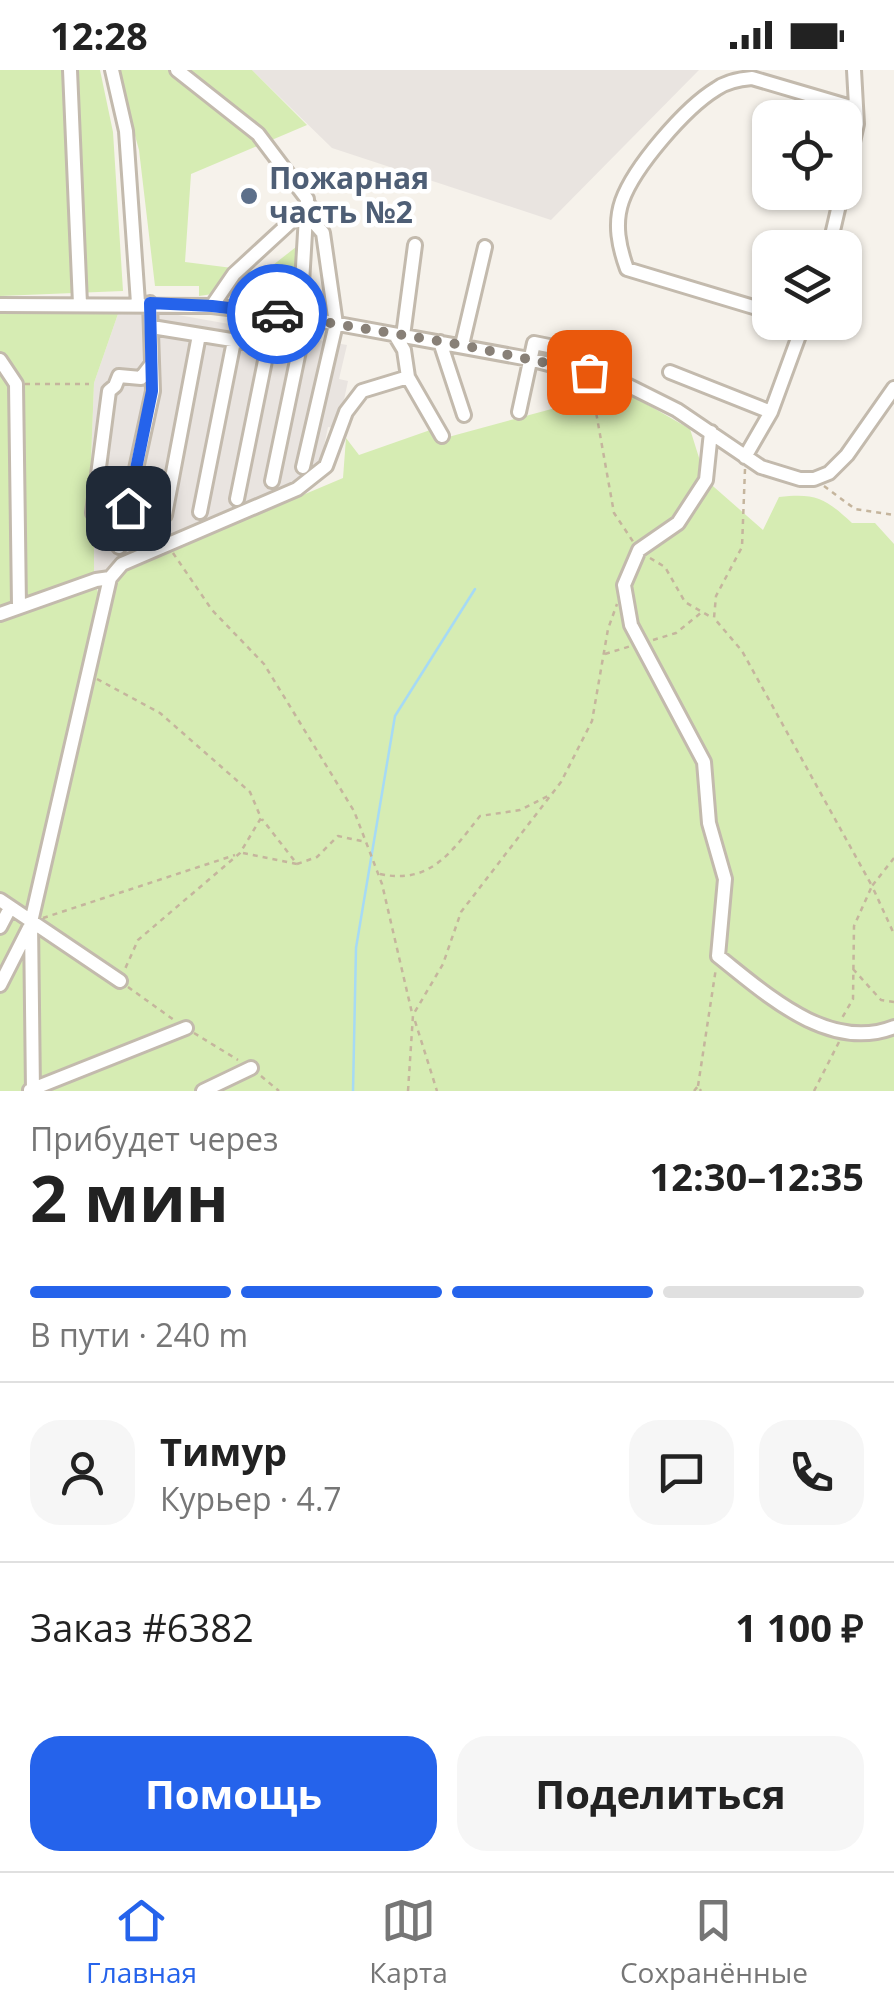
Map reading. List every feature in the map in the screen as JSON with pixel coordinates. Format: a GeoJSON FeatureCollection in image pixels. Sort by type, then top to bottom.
{"type":"FeatureCollection","features":[{"type":"Feature","properties":{"kind":"street"},"geometry":{"type":"LineString","coordinates":[[70,70],[80,304]]}},
{"type":"Feature","properties":{"kind":"street"},"geometry":{"type":"LineString","coordinates":[[112,70],[126,131],[144,303],[152,328],[152,391],[120,547]]}},
{"type":"Feature","properties":{"kind":"street"},"geometry":{"type":"LineString","coordinates":[[176,70],[258,134],[323,232],[336,324],[303,467]]}},
{"type":"Feature","properties":{"kind":"street"},"geometry":{"type":"LineString","coordinates":[[854,70],[854,100]]}},
{"type":"Feature","properties":{"kind":"street"},"geometry":{"type":"LineString","coordinates":[[752,307],[627,269],[617,224],[622,199],[646,161],[688,111],[716,88],[752,78],[827,100]]}},
{"type":"Feature","properties":{"kind":"street"},"geometry":{"type":"LineString","coordinates":[[212,306],[234,274],[309,211]]}},
{"type":"Feature","properties":{"kind":"street"},"geometry":{"type":"LineString","coordinates":[[300,318],[309,211]]}},
{"type":"Feature","properties":{"kind":"street"},"geometry":{"type":"LineString","coordinates":[[415,245],[399,335],[408,378],[442,436]]}},
{"type":"Feature","properties":{"kind":"street"},"geometry":{"type":"LineString","coordinates":[[462,345],[485,246]]}},
{"type":"Feature","properties":{"kind":"street"},"geometry":{"type":"LineString","coordinates":[[0,305],[212,306],[530,359],[623,383],[677,410],[745,457],[782,476],[814,479],[829,473],[848,455],[894,388]]}},
{"type":"Feature","properties":{"kind":"street"},"geometry":{"type":"LineString","coordinates":[[152,328],[299,352],[272,481]]}},
{"type":"Feature","properties":{"kind":"street"},"geometry":{"type":"LineString","coordinates":[[165,515],[199,335]]}},
{"type":"Feature","properties":{"kind":"street"},"geometry":{"type":"LineString","coordinates":[[200,512],[234,340]]}},
{"type":"Feature","properties":{"kind":"street"},"geometry":{"type":"LineString","coordinates":[[745,457],[771,412],[797,340]]}},
{"type":"Feature","properties":{"kind":"street"},"geometry":{"type":"LineString","coordinates":[[440,342],[464,415]]}},
{"type":"Feature","properties":{"kind":"street"},"geometry":{"type":"LineString","coordinates":[[519,412],[534,343],[564,349]]}},
{"type":"Feature","properties":{"kind":"street"},"geometry":{"type":"LineString","coordinates":[[238,499],[268,346]]}},
{"type":"Feature","properties":{"kind":"street"},"geometry":{"type":"LineString","coordinates":[[0,360],[16,384],[19,606]]}},
{"type":"Feature","properties":{"kind":"street"},"geometry":{"type":"LineString","coordinates":[[92,513],[109,391],[119,376],[141,378],[150,366]]}},
{"type":"Feature","properties":{"kind":"street"},"geometry":{"type":"LineString","coordinates":[[670,372],[771,412]]}},
{"type":"Feature","properties":{"kind":"street"},"geometry":{"type":"LineString","coordinates":[[186,1028],[31,1090],[31,924],[110,578],[122,564],[298,489],[326,466],[346,412],[362,391],[408,378]]}},
{"type":"Feature","properties":{"kind":"street"},"geometry":{"type":"LineString","coordinates":[[711,432],[706,480],[678,523],[638,550],[624,585],[631,625],[704,762],[709,823],[725,879],[718,956],[784,1008],[842,1032],[875,1034],[894,1027]]}},
{"type":"Feature","properties":{"kind":"street"},"geometry":{"type":"LineString","coordinates":[[0,614],[110,578]]}},
{"type":"Feature","properties":{"kind":"street"},"geometry":{"type":"LineString","coordinates":[[0,927],[5,904],[120,981]]}},
{"type":"Feature","properties":{"kind":"street"},"geometry":{"type":"LineString","coordinates":[[0,986],[31,924]]}},
{"type":"Feature","properties":{"kind":"street"},"geometry":{"type":"LineString","coordinates":[[202,1091],[251,1068]]}},
{"type":"Feature","properties":{"kind":"path"},"geometry":{"type":"LineString","coordinates":[[589,372],[614,513],[638,550],[664,568],[685,602],[714,618],[742,651],[872,886],[894,934]]}},
{"type":"Feature","properties":{"kind":"path"},"geometry":{"type":"LineString","coordinates":[[16,384],[89,384]]}},
{"type":"Feature","properties":{"kind":"path"},"geometry":{"type":"LineString","coordinates":[[714,618],[716,596],[742,547],[745,457]]}},
{"type":"Feature","properties":{"kind":"path"},"geometry":{"type":"LineString","coordinates":[[814,479],[854,509],[894,516]]}},
{"type":"Feature","properties":{"kind":"path"},"geometry":{"type":"LineString","coordinates":[[167,544],[212,610],[264,664],[354,811],[379,874],[412,1015],[437,1091]]}},
{"type":"Feature","properties":{"kind":"path"},"geometry":{"type":"LineString","coordinates":[[408,1091],[412,1015],[443,964],[461,912],[561,782],[592,721],[608,628],[624,585]]}},
{"type":"Feature","properties":{"kind":"path"},"geometry":{"type":"LineString","coordinates":[[603,654],[676,633],[702,612]]}},
{"type":"Feature","properties":{"kind":"path"},"geometry":{"type":"LineString","coordinates":[[87,673],[160,713],[250,792],[261,818],[297,864]]}},
{"type":"Feature","properties":{"kind":"path"},"geometry":{"type":"LineString","coordinates":[[379,874],[400,878],[441,864],[480,816],[520,810],[550,796]]}},
{"type":"Feature","properties":{"kind":"path"},"geometry":{"type":"LineString","coordinates":[[120,981],[138,940],[240,853],[261,818]]}},
{"type":"Feature","properties":{"kind":"path"},"geometry":{"type":"LineString","coordinates":[[31,924],[240,853],[297,864],[317,857],[338,836],[366,842]]}},
{"type":"Feature","properties":{"kind":"path"},"geometry":{"type":"LineString","coordinates":[[814,1091],[823,1068],[836,1052],[842,1019],[853,999],[854,926],[872,886],[894,858]]}},
{"type":"Feature","properties":{"kind":"path"},"geometry":{"type":"LineString","coordinates":[[698,1090],[718,956]]}},
{"type":"Feature","properties":{"kind":"path"},"geometry":{"type":"LineString","coordinates":[[852,968],[881,1000],[894,1002]]}},
{"type":"Feature","properties":{"kind":"path"},"geometry":{"type":"LineString","coordinates":[[251,1068],[279,1091]]}},
{"type":"Feature","properties":{"kind":"shaded area"},"geometry":{"type":"Polygon","coordinates":[[[252,70],[699,70],[551,220],[332,148],[252,70]]]}},
{"type":"Feature","properties":{"kind":"shaded area"},"geometry":{"type":"Polygon","coordinates":[[[119,311],[161,312],[347,345],[339,379],[348,381],[338,428],[328,427],[320,465],[294,483],[146,548],[107,575],[94,574],[94,526],[89,513],[94,383],[119,311]]]}},
{"type":"Feature","properties":{"kind":"green space"},"geometry":{"type":"Polygon","coordinates":[[[0,70],[100,70],[113,132],[123,291],[0,296],[0,70]]]}},
{"type":"Feature","properties":{"kind":"green space"},"geometry":{"type":"Polygon","coordinates":[[[117,70],[252,70],[307,125],[191,174],[185,262],[264,272],[305,240],[294,311],[233,291],[199,296],[199,286],[155,286],[139,150],[117,70]]]}},
{"type":"Feature","properties":{"kind":"green space"},"geometry":{"type":"Polygon","coordinates":[[[0,311],[119,311],[94,383],[89,513],[94,526],[94,574],[102,612],[123,571],[343,478],[346,438],[359,455],[436,428],[441,439],[622,390],[690,429],[706,480],[763,530],[779,497],[792,496],[819,499],[852,523],[875,523],[894,544],[894,1091],[0,1091],[0,311]]]}},
{"type":"Feature","properties":{"kind":"waterway"},"geometry":{"type":"LineString","coordinates":[[353,1091],[356,948],[395,716],[475,589]]}},
{"type":"Feature","properties":{"kind":"way so far"},"geometry":{"type":"LineString","coordinates":[[277,314],[462,345],[589,372]]}},
{"type":"Feature","properties":{"kind":"place","name":"Пожарная часть №2"},"geometry":{"type":"Point","coordinates":[249,196]}},
{"type":"Feature","properties":{"kind":"route"},"geometry":{"type":"LineString","coordinates":[[128,508],[152,391],[150,303],[277,314]]}}]}
